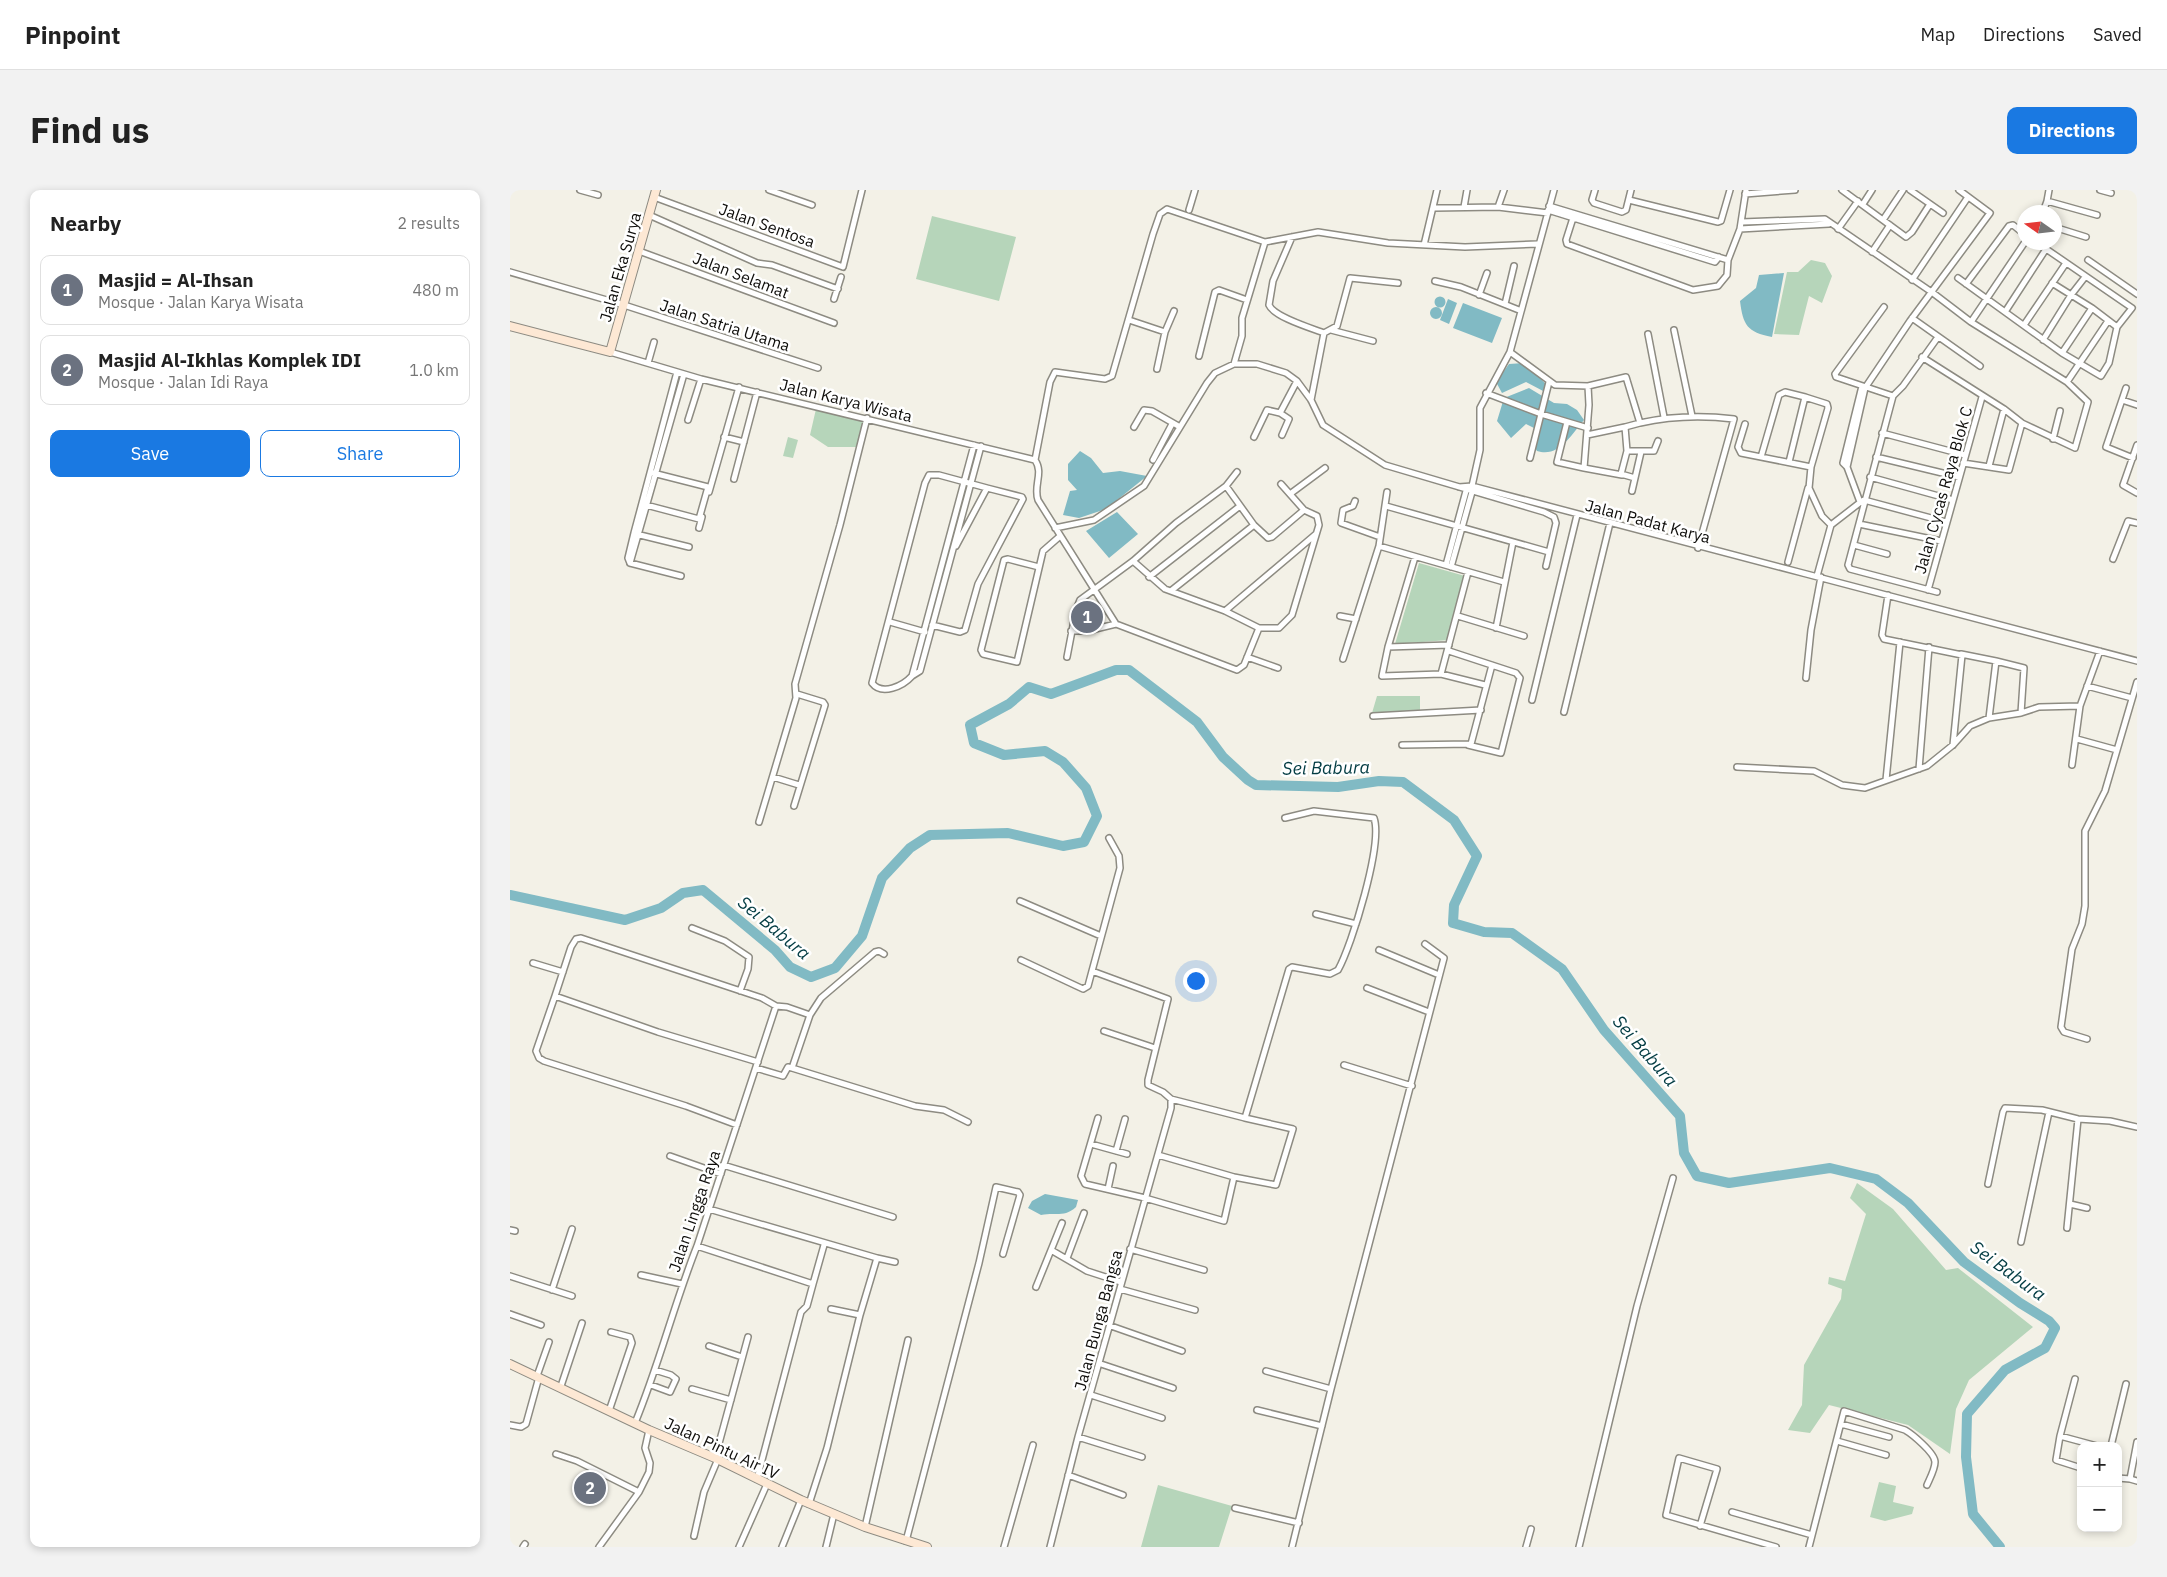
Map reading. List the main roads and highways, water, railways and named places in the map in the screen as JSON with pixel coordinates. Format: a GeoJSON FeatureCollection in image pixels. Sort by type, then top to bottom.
{"type":"FeatureCollection","features":[{"type":"Feature","properties":{"kind":"main road","name":"Jalan Eka Surya"},"geometry":{"type":"LineString","coordinates":[[610,352],[655,194]]}},
{"type":"Feature","properties":{"kind":"main road","name":"Jalan Karya Wisata"},"geometry":{"type":"LineString","coordinates":[[510,326],[610,352]]}},
{"type":"Feature","properties":{"kind":"main road","name":"Jalan Pintu Air IV"},"geometry":{"type":"LineString","coordinates":[[510,1364],[561,1386],[649,1430],[716,1458],[809,1504],[865,1527],[927,1547]]}},
{"type":"Feature","properties":{"kind":"water"},"geometry":{"type":"Polygon","coordinates":[[[1784,273],[1772,337],[1757,333],[1745,322],[1740,301],[1756,288],[1759,275],[1784,273]]]}},
{"type":"Feature","properties":{"kind":"water"},"geometry":{"type":"Polygon","coordinates":[[[1440,296],[1446,302],[1440,308],[1434,302],[1440,296]]]}},
{"type":"Feature","properties":{"kind":"water"},"geometry":{"type":"Polygon","coordinates":[[[1448,299],[1457,303],[1449,324],[1440,320],[1448,299]]]}},
{"type":"Feature","properties":{"kind":"water"},"geometry":{"type":"Polygon","coordinates":[[[1463,303],[1502,318],[1492,343],[1453,328],[1463,303]]]}},
{"type":"Feature","properties":{"kind":"water"},"geometry":{"type":"Polygon","coordinates":[[[1436,307],[1442,313],[1436,319],[1430,313],[1436,307]]]}},
{"type":"Feature","properties":{"kind":"water"},"geometry":{"type":"Polygon","coordinates":[[[1524,363],[1549,387],[1545,392],[1526,382],[1502,393],[1496,382],[1509,364],[1524,363]]]}},
{"type":"Feature","properties":{"kind":"water"},"geometry":{"type":"Polygon","coordinates":[[[1529,388],[1554,403],[1567,404],[1577,410],[1584,420],[1564,444],[1552,451],[1537,451],[1532,443],[1536,429],[1526,424],[1511,438],[1497,421],[1504,398],[1529,388]]]}},
{"type":"Feature","properties":{"kind":"water"},"geometry":{"type":"Polygon","coordinates":[[[1080,451],[1091,458],[1103,473],[1120,471],[1147,476],[1106,509],[1079,518],[1063,515],[1070,491],[1077,490],[1068,480],[1068,464],[1080,451]]]}},
{"type":"Feature","properties":{"kind":"water"},"geometry":{"type":"Polygon","coordinates":[[[1117,512],[1138,534],[1109,558],[1086,531],[1117,512]]]}},
{"type":"Feature","properties":{"kind":"water"},"geometry":{"type":"Polygon","coordinates":[[[1045,1194],[1078,1200],[1076,1207],[1064,1214],[1041,1215],[1028,1208],[1032,1201],[1045,1194]]]}},
{"type":"Feature","properties":{"kind":"waterway","name":"Sei Babura"},"geometry":{"type":"LineString","coordinates":[[510,895],[625,920],[661,908],[683,893],[703,890],[775,950],[790,967],[811,977],[835,968],[862,936],[882,878],[910,848],[930,835],[1008,833],[1063,846],[1084,842],[1097,816],[1086,788],[1063,762],[1045,751],[1004,755],[974,743],[970,725],[1009,704],[1029,687],[1051,694],[1116,670],[1129,670],[1197,722],[1223,757],[1256,785],[1338,787],[1379,781],[1403,782],[1454,820],[1477,856],[1454,905],[1453,923],[1484,932],[1512,933],[1562,969],[1604,1030],[1680,1116],[1684,1153],[1697,1176],[1729,1183],[1830,1168],[1876,1179],[1908,1203],[1964,1262],[2020,1303],[2049,1321],[2055,1328],[2045,1348],[2005,1370],[1967,1414],[1966,1457],[1973,1514],[2000,1547]]}},
{"type":"Feature","properties":{"kind":"place","name":"Masjid = Al-Ihsan"},"geometry":{"type":"Point","coordinates":[1087,617]}},
{"type":"Feature","properties":{"kind":"place","name":"Masjid Al-Ikhlas Komplek IDI"},"geometry":{"type":"Point","coordinates":[590,1488]}}]}
